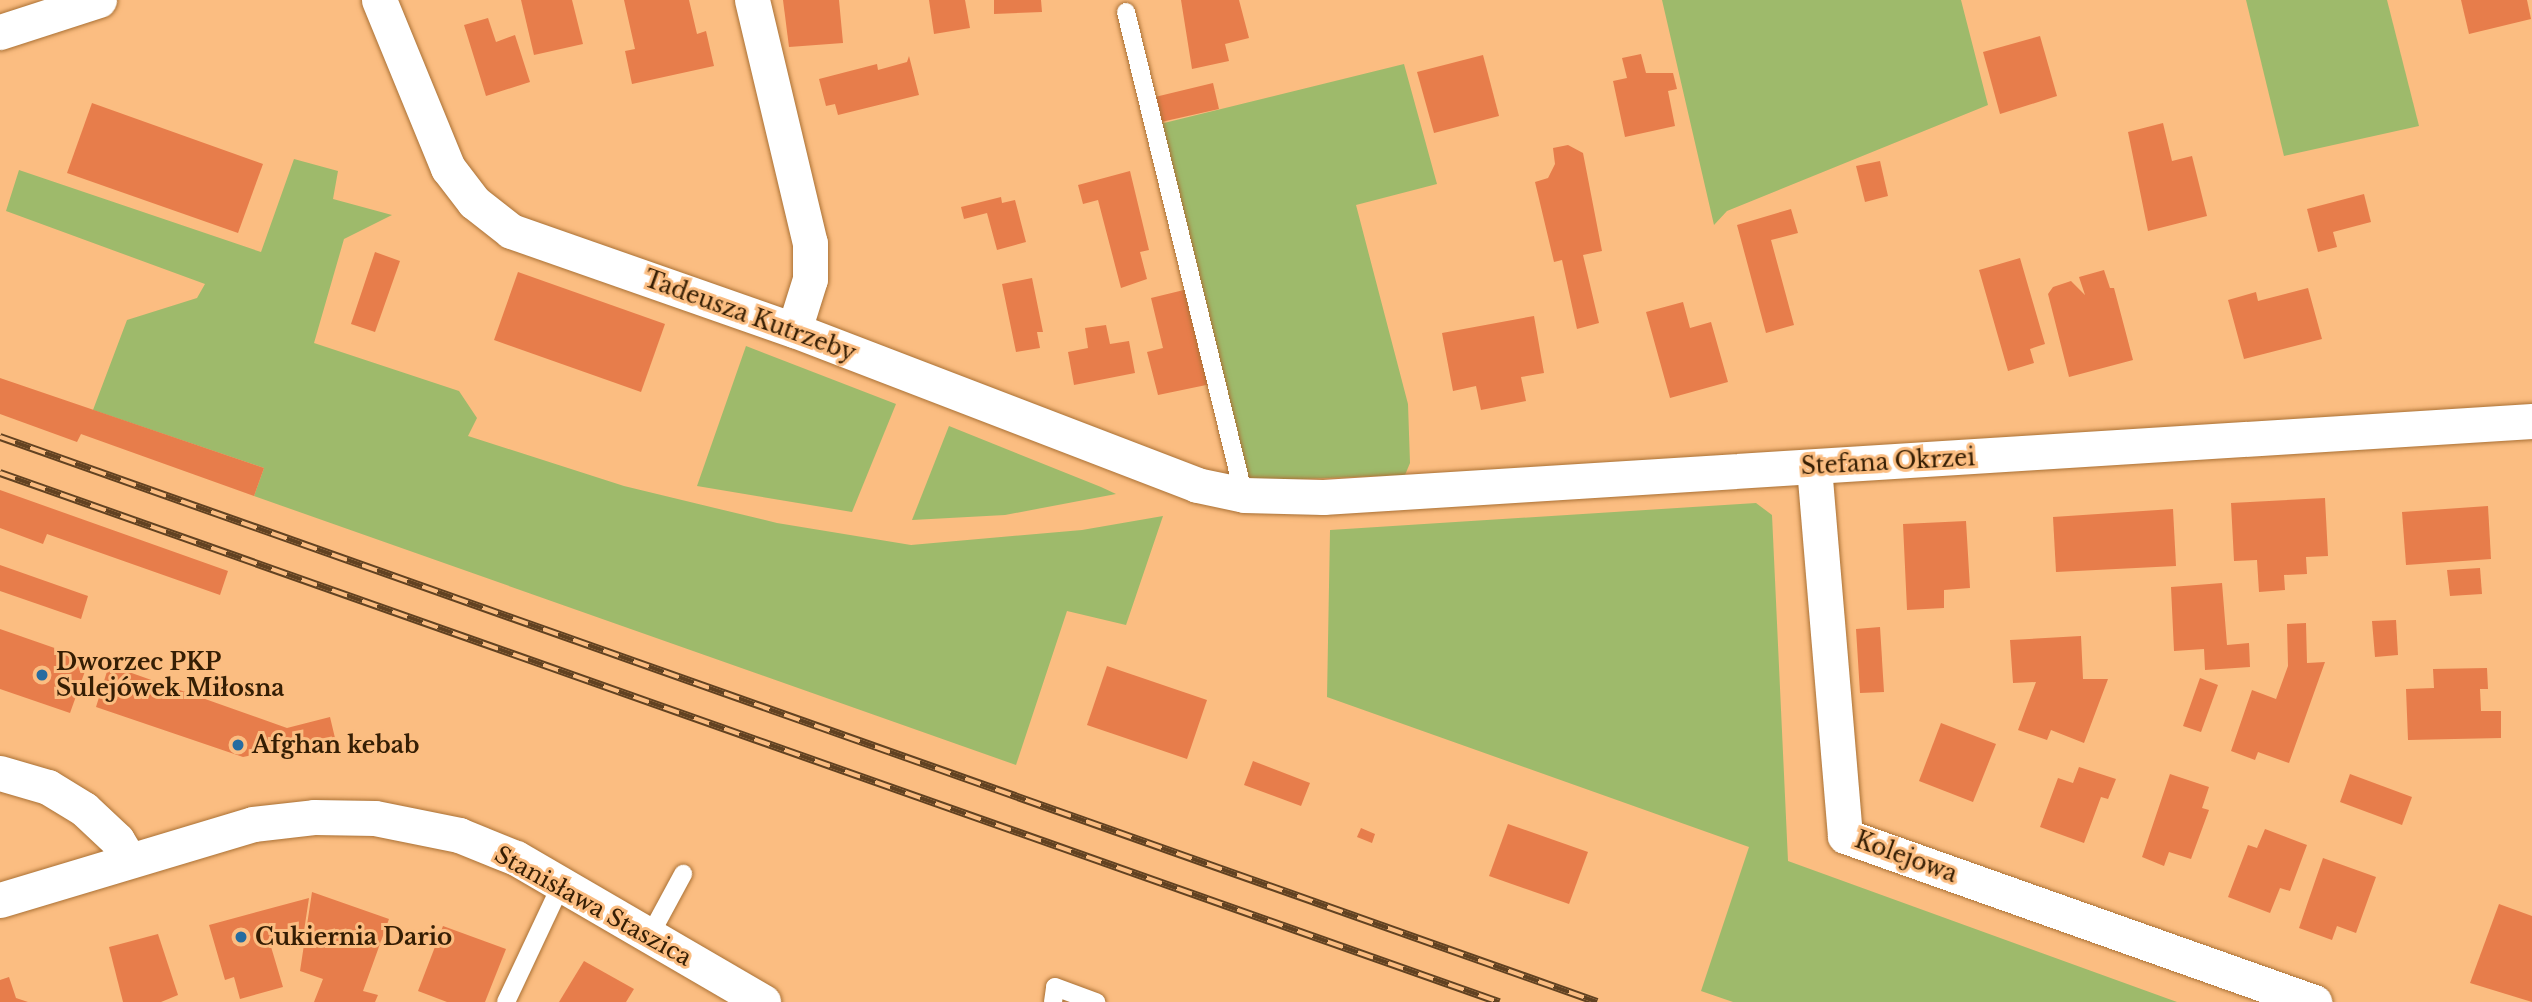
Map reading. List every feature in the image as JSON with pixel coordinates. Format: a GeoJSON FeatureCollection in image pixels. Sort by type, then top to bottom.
{"type":"FeatureCollection","features":[{"type":"Feature","properties":{"kind":"street"},"geometry":{"type":"LineString","coordinates":[[0,32],[99,0]]}},
{"type":"Feature","properties":{"kind":"street","name":"Tadeusza Kutrzeby"},"geometry":{"type":"LineString","coordinates":[[379,0],[448,168],[490,216],[511,231],[794,330],[1197,485],[1244,495]]}},
{"type":"Feature","properties":{"kind":"street"},"geometry":{"type":"LineString","coordinates":[[752,0],[810,243],[810,279],[794,330]]}},
{"type":"Feature","properties":{"kind":"street","name":"Stefana Okrzei"},"geometry":{"type":"LineString","coordinates":[[1244,495],[1323,497],[2532,421]]}},
{"type":"Feature","properties":{"kind":"street","name":"Kolejowa"},"geometry":{"type":"LineString","coordinates":[[1814,467],[1845,836],[2315,1002]]}},
{"type":"Feature","properties":{"kind":"street"},"geometry":{"type":"LineString","coordinates":[[0,773],[48,787],[84,809],[117,840],[128,858]]}},
{"type":"Feature","properties":{"kind":"street","name":"Stanisława Staszica"},"geometry":{"type":"LineString","coordinates":[[0,900],[128,858],[253,824],[349,816],[459,835],[562,883],[649,937],[763,1002]]}},
{"type":"Feature","properties":{"kind":"lane"},"geometry":{"type":"LineString","coordinates":[[1126,12],[1244,495]]}},
{"type":"Feature","properties":{"kind":"lane"},"geometry":{"type":"LineString","coordinates":[[649,937],[683,874]]}},
{"type":"Feature","properties":{"kind":"lane"},"geometry":{"type":"LineString","coordinates":[[506,1002],[562,883]]}},
{"type":"Feature","properties":{"kind":"lane"},"geometry":{"type":"LineString","coordinates":[[1053,1002],[1055,987],[1096,1002]]}},
{"type":"Feature","properties":{"kind":"green space"},"geometry":{"type":"Polygon","coordinates":[[[1662,0],[1961,0],[1988,105],[1727,211],[1714,225],[1662,0]]]}},
{"type":"Feature","properties":{"kind":"green space"},"geometry":{"type":"Polygon","coordinates":[[[2246,0],[2387,0],[2419,126],[2284,156],[2246,0]]]}},
{"type":"Feature","properties":{"kind":"green space"},"geometry":{"type":"Polygon","coordinates":[[[1404,64],[1437,184],[1356,205],[1408,404],[1410,463],[1405,475],[1248,481],[1160,124],[1404,64]]]}},
{"type":"Feature","properties":{"kind":"green space"},"geometry":{"type":"Polygon","coordinates":[[[294,159],[338,171],[333,199],[392,215],[344,239],[314,343],[459,391],[477,418],[468,436],[624,486],[777,523],[911,545],[1082,530],[1163,516],[1126,625],[1067,611],[1016,765],[254,496],[264,468],[93,410],[127,320],[197,298],[205,284],[6,211],[19,170],[261,252],[294,159]]]}},
{"type":"Feature","properties":{"kind":"green space"},"geometry":{"type":"Polygon","coordinates":[[[746,346],[896,404],[852,512],[697,486],[746,346]]]}},
{"type":"Feature","properties":{"kind":"green space"},"geometry":{"type":"Polygon","coordinates":[[[949,426],[1116,494],[1005,515],[912,520],[949,426]]]}},
{"type":"Feature","properties":{"kind":"green space"},"geometry":{"type":"Polygon","coordinates":[[[1756,503],[1772,515],[1788,861],[2177,1002],[1733,1002],[1701,991],[1749,847],[1327,697],[1330,530],[1756,503]]]}},
{"type":"Feature","properties":{"kind":"building"},"geometry":{"type":"Polygon","coordinates":[[[521,0],[572,0],[583,44],[534,55],[521,0]]]}},
{"type":"Feature","properties":{"kind":"building"},"geometry":{"type":"Polygon","coordinates":[[[624,0],[689,0],[697,34],[706,31],[714,66],[632,84],[625,51],[635,49],[624,0]]]}},
{"type":"Feature","properties":{"kind":"building"},"geometry":{"type":"Polygon","coordinates":[[[783,0],[839,0],[843,43],[789,47],[783,0]]]}},
{"type":"Feature","properties":{"kind":"building"},"geometry":{"type":"Polygon","coordinates":[[[929,0],[965,0],[970,28],[934,34],[929,0]]]}},
{"type":"Feature","properties":{"kind":"building"},"geometry":{"type":"Polygon","coordinates":[[[994,0],[1041,0],[1042,12],[994,14],[994,0]]]}},
{"type":"Feature","properties":{"kind":"building"},"geometry":{"type":"Polygon","coordinates":[[[1181,0],[1239,0],[1249,38],[1225,44],[1229,61],[1192,69],[1181,0]]]}},
{"type":"Feature","properties":{"kind":"building"},"geometry":{"type":"Polygon","coordinates":[[[2461,0],[2527,0],[2531,19],[2469,34],[2461,0]]]}},
{"type":"Feature","properties":{"kind":"building"},"geometry":{"type":"Polygon","coordinates":[[[488,18],[496,42],[515,35],[530,82],[486,96],[464,25],[488,18]]]}},
{"type":"Feature","properties":{"kind":"building"},"geometry":{"type":"Polygon","coordinates":[[[2040,36],[2057,96],[2000,114],[1983,52],[2040,36]]]}},
{"type":"Feature","properties":{"kind":"building"},"geometry":{"type":"Polygon","coordinates":[[[1641,54],[1646,73],[1673,73],[1677,89],[1668,91],[1675,126],[1625,137],[1613,81],[1627,78],[1622,58],[1641,54]]]}},
{"type":"Feature","properties":{"kind":"building"},"geometry":{"type":"Polygon","coordinates":[[[1483,55],[1499,116],[1434,133],[1417,72],[1483,55]]]}},
{"type":"Feature","properties":{"kind":"building"},"geometry":{"type":"Polygon","coordinates":[[[909,56],[919,95],[838,115],[835,104],[826,106],[819,79],[877,64],[878,70],[907,62],[909,56]]]}},
{"type":"Feature","properties":{"kind":"building"},"geometry":{"type":"Polygon","coordinates":[[[1213,83],[1219,109],[1161,122],[1155,97],[1213,83]]]}},
{"type":"Feature","properties":{"kind":"building"},"geometry":{"type":"Polygon","coordinates":[[[92,103],[263,164],[238,233],[67,173],[92,103]]]}},
{"type":"Feature","properties":{"kind":"building"},"geometry":{"type":"Polygon","coordinates":[[[2163,123],[2172,161],[2192,156],[2207,216],[2148,231],[2128,132],[2163,123]]]}},
{"type":"Feature","properties":{"kind":"building"},"geometry":{"type":"Polygon","coordinates":[[[1568,145],[1583,153],[1602,251],[1583,255],[1599,323],[1577,329],[1562,260],[1554,262],[1535,182],[1548,178],[1555,164],[1553,148],[1568,145]]]}},
{"type":"Feature","properties":{"kind":"building"},"geometry":{"type":"Polygon","coordinates":[[[1880,161],[1888,196],[1865,202],[1856,166],[1880,161]]]}},
{"type":"Feature","properties":{"kind":"building"},"geometry":{"type":"Polygon","coordinates":[[[1130,171],[1149,250],[1140,252],[1147,279],[1121,288],[1098,200],[1083,204],[1078,185],[1130,171]]]}},
{"type":"Feature","properties":{"kind":"building"},"geometry":{"type":"Polygon","coordinates":[[[2364,194],[2371,222],[2333,232],[2337,247],[2318,252],[2307,209],[2364,194]]]}},
{"type":"Feature","properties":{"kind":"building"},"geometry":{"type":"Polygon","coordinates":[[[1001,197],[1002,203],[1015,200],[1026,242],[997,250],[987,213],[964,219],[961,207],[1001,197]]]}},
{"type":"Feature","properties":{"kind":"building"},"geometry":{"type":"Polygon","coordinates":[[[1791,209],[1798,233],[1771,240],[1794,325],[1766,333],[1737,225],[1791,209]]]}},
{"type":"Feature","properties":{"kind":"building"},"geometry":{"type":"Polygon","coordinates":[[[375,252],[400,261],[375,332],[351,324],[375,252]]]}},
{"type":"Feature","properties":{"kind":"building"},"geometry":{"type":"Polygon","coordinates":[[[2020,258],[2045,344],[2030,349],[2034,363],[2008,371],[1979,270],[2020,258]]]}},
{"type":"Feature","properties":{"kind":"building"},"geometry":{"type":"Polygon","coordinates":[[[2104,270],[2110,288],[2114,288],[2133,360],[2069,377],[2048,294],[2053,287],[2071,281],[2085,295],[2079,277],[2104,270]]]}},
{"type":"Feature","properties":{"kind":"building"},"geometry":{"type":"Polygon","coordinates":[[[518,272],[665,324],[641,392],[494,340],[518,272]]]}},
{"type":"Feature","properties":{"kind":"building"},"geometry":{"type":"Polygon","coordinates":[[[1032,278],[1043,332],[1037,332],[1040,348],[1016,352],[1002,284],[1032,278]]]}},
{"type":"Feature","properties":{"kind":"building"},"geometry":{"type":"Polygon","coordinates":[[[2308,288],[2322,339],[2244,359],[2228,300],[2256,292],[2258,301],[2308,288]]]}},
{"type":"Feature","properties":{"kind":"building"},"geometry":{"type":"Polygon","coordinates":[[[1188,289],[1211,384],[1158,395],[1147,352],[1163,348],[1151,298],[1188,289]]]}},
{"type":"Feature","properties":{"kind":"building"},"geometry":{"type":"Polygon","coordinates":[[[1683,302],[1690,328],[1711,322],[1728,382],[1670,398],[1646,312],[1683,302]]]}},
{"type":"Feature","properties":{"kind":"building"},"geometry":{"type":"Polygon","coordinates":[[[1534,316],[1544,373],[1521,377],[1526,401],[1481,410],[1476,386],[1453,391],[1442,333],[1534,316]]]}},
{"type":"Feature","properties":{"kind":"building"},"geometry":{"type":"Polygon","coordinates":[[[1106,325],[1110,344],[1129,341],[1135,373],[1074,385],[1068,352],[1088,348],[1085,328],[1106,325]]]}},
{"type":"Feature","properties":{"kind":"building"},"geometry":{"type":"Polygon","coordinates":[[[0,378],[264,468],[254,496],[81,434],[77,442],[0,414],[0,378]]]}},
{"type":"Feature","properties":{"kind":"building"},"geometry":{"type":"Polygon","coordinates":[[[0,490],[228,571],[220,595],[47,534],[43,544],[0,528],[0,490]]]}},
{"type":"Feature","properties":{"kind":"building"},"geometry":{"type":"Polygon","coordinates":[[[2325,498],[2328,556],[2306,557],[2307,574],[2284,575],[2285,590],[2259,592],[2257,560],[2234,561],[2231,503],[2325,498]]]}},
{"type":"Feature","properties":{"kind":"building"},"geometry":{"type":"Polygon","coordinates":[[[2488,506],[2491,559],[2406,565],[2402,512],[2488,506]]]}},
{"type":"Feature","properties":{"kind":"building"},"geometry":{"type":"Polygon","coordinates":[[[2173,509],[2176,566],[2056,572],[2053,517],[2173,509]]]}},
{"type":"Feature","properties":{"kind":"building"},"geometry":{"type":"Polygon","coordinates":[[[1966,521],[1970,588],[1944,590],[1944,608],[1907,610],[1903,524],[1966,521]]]}},
{"type":"Feature","properties":{"kind":"building"},"geometry":{"type":"Polygon","coordinates":[[[0,565],[88,596],[81,619],[0,591],[0,565]]]}},
{"type":"Feature","properties":{"kind":"building"},"geometry":{"type":"Polygon","coordinates":[[[2480,568],[2482,594],[2450,596],[2447,570],[2480,568]]]}},
{"type":"Feature","properties":{"kind":"building"},"geometry":{"type":"Polygon","coordinates":[[[2222,583],[2227,645],[2249,643],[2250,667],[2205,670],[2204,649],[2174,651],[2171,587],[2222,583]]]}},
{"type":"Feature","properties":{"kind":"building"},"geometry":{"type":"Polygon","coordinates":[[[2396,620],[2398,655],[2375,657],[2372,621],[2396,620]]]}},
{"type":"Feature","properties":{"kind":"building"},"geometry":{"type":"Polygon","coordinates":[[[2306,623],[2307,663],[2325,662],[2289,763],[2258,752],[2255,760],[2231,751],[2252,690],[2276,699],[2288,666],[2287,624],[2306,623]]]}},
{"type":"Feature","properties":{"kind":"building"},"geometry":{"type":"Polygon","coordinates":[[[1880,627],[1884,692],[1860,693],[1856,629],[1880,627]]]}},
{"type":"Feature","properties":{"kind":"building","name":"Dworzec PKP Sulejówek Miłosna"},"geometry":{"type":"Polygon","coordinates":[[[0,629],[89,660],[70,713],[0,689],[0,629]]]}},
{"type":"Feature","properties":{"kind":"building"},"geometry":{"type":"Polygon","coordinates":[[[2081,636],[2083,679],[2108,679],[2084,743],[2051,730],[2047,740],[2018,730],[2036,682],[2013,683],[2010,640],[2081,636]]]}},
{"type":"Feature","properties":{"kind":"building"},"geometry":{"type":"Polygon","coordinates":[[[109,665],[287,728],[330,717],[335,738],[243,757],[96,707],[109,665]]]}},
{"type":"Feature","properties":{"kind":"building"},"geometry":{"type":"Polygon","coordinates":[[[1107,666],[1207,700],[1187,759],[1087,725],[1107,666]]]}},
{"type":"Feature","properties":{"kind":"building"},"geometry":{"type":"Polygon","coordinates":[[[2487,668],[2488,689],[2480,689],[2481,711],[2501,711],[2501,738],[2408,740],[2406,689],[2434,688],[2433,669],[2487,668]]]}},
{"type":"Feature","properties":{"kind":"building"},"geometry":{"type":"Polygon","coordinates":[[[2200,678],[2218,685],[2201,732],[2183,726],[2200,678]]]}},
{"type":"Feature","properties":{"kind":"building"},"geometry":{"type":"Polygon","coordinates":[[[1941,723],[1996,744],[1973,802],[1919,781],[1941,723]]]}},
{"type":"Feature","properties":{"kind":"building"},"geometry":{"type":"Polygon","coordinates":[[[1253,761],[1310,783],[1301,806],[1244,785],[1253,761]]]}},
{"type":"Feature","properties":{"kind":"building"},"geometry":{"type":"Polygon","coordinates":[[[2079,767],[2116,779],[2108,799],[2101,797],[2084,843],[2040,827],[2058,778],[2073,783],[2079,767]]]}},
{"type":"Feature","properties":{"kind":"building"},"geometry":{"type":"Polygon","coordinates":[[[2170,774],[2209,787],[2202,808],[2209,810],[2191,859],[2169,852],[2164,866],[2142,857],[2170,774]]]}},
{"type":"Feature","properties":{"kind":"building"},"geometry":{"type":"Polygon","coordinates":[[[2350,774],[2412,797],[2402,825],[2340,802],[2350,774]]]}},
{"type":"Feature","properties":{"kind":"building"},"geometry":{"type":"Polygon","coordinates":[[[1508,824],[1588,852],[1569,904],[1489,876],[1508,824]]]}},
{"type":"Feature","properties":{"kind":"building"},"geometry":{"type":"Polygon","coordinates":[[[1361,828],[1375,834],[1372,843],[1357,837],[1361,828]]]}},
{"type":"Feature","properties":{"kind":"building"},"geometry":{"type":"Polygon","coordinates":[[[2265,829],[2307,845],[2290,891],[2280,888],[2270,913],[2228,897],[2248,845],[2257,848],[2265,829]]]}},
{"type":"Feature","properties":{"kind":"building"},"geometry":{"type":"Polygon","coordinates":[[[2323,858],[2376,877],[2356,933],[2337,926],[2332,940],[2299,928],[2323,858]]]}},
{"type":"Feature","properties":{"kind":"building"},"geometry":{"type":"Polygon","coordinates":[[[312,892],[389,919],[363,991],[378,995],[375,1002],[314,1002],[323,979],[300,971],[312,892]]]}},
{"type":"Feature","properties":{"kind":"building"},"geometry":{"type":"Polygon","coordinates":[[[309,898],[304,931],[269,940],[283,987],[240,999],[234,977],[225,980],[209,925],[309,898]]]}},
{"type":"Feature","properties":{"kind":"building"},"geometry":{"type":"Polygon","coordinates":[[[2499,904],[2532,916],[2532,1002],[2470,983],[2499,904]]]}},
{"type":"Feature","properties":{"kind":"building"},"geometry":{"type":"Polygon","coordinates":[[[443,926],[506,949],[485,1002],[447,1002],[418,991],[443,926]]]}},
{"type":"Feature","properties":{"kind":"building"},"geometry":{"type":"Polygon","coordinates":[[[158,934],[178,995],[161,1002],[123,1002],[109,947],[158,934]]]}},
{"type":"Feature","properties":{"kind":"building"},"geometry":{"type":"Polygon","coordinates":[[[584,961],[634,989],[626,1002],[559,1002],[584,961]]]}},
{"type":"Feature","properties":{"kind":"building"},"geometry":{"type":"Polygon","coordinates":[[[9,977],[16,998],[28,1002],[0,1002],[0,980],[9,977]]]}},
{"type":"Feature","properties":{"kind":"railway"},"geometry":{"type":"LineString","coordinates":[[0,437],[1597,1002]]}},
{"type":"Feature","properties":{"kind":"railway"},"geometry":{"type":"LineString","coordinates":[[0,473],[1499,1002]]}},
{"type":"Feature","properties":{"kind":"place","name":"Dworzec PKP Sulejówek Miłosna"},"geometry":{"type":"Point","coordinates":[42,675]}},
{"type":"Feature","properties":{"kind":"place","name":"Afghan kebab"},"geometry":{"type":"Point","coordinates":[238,745]}},
{"type":"Feature","properties":{"kind":"place","name":"Cukiernia Dario"},"geometry":{"type":"Point","coordinates":[241,937]}}]}
